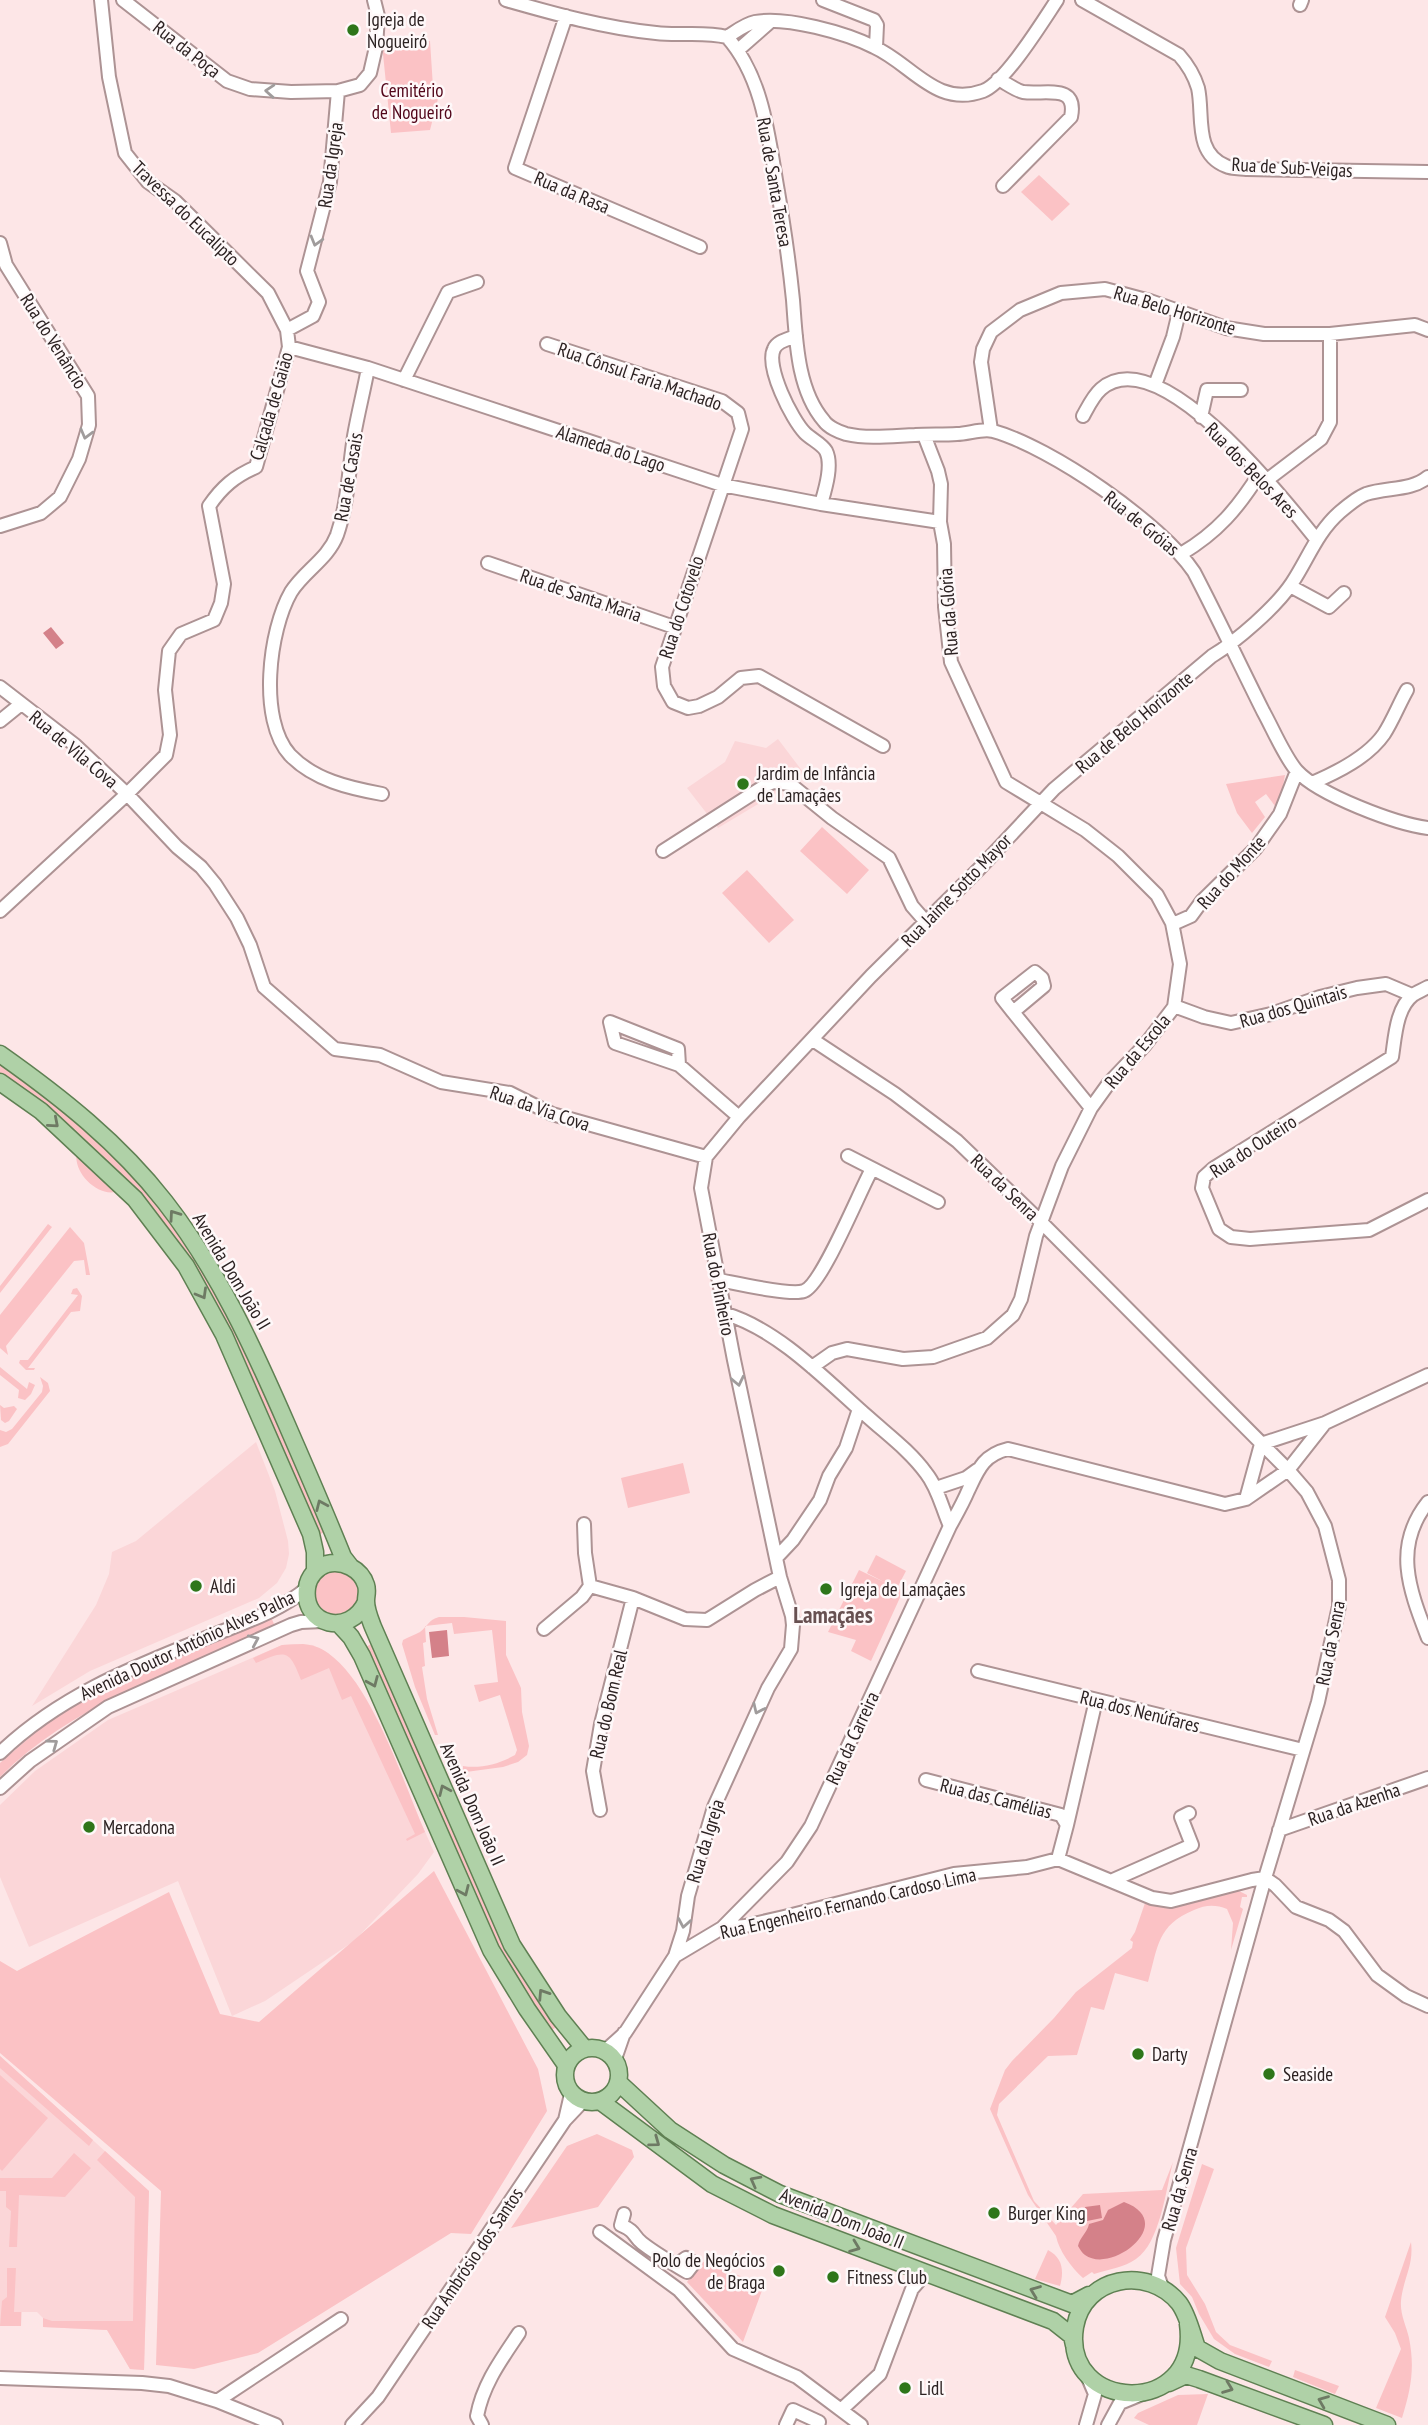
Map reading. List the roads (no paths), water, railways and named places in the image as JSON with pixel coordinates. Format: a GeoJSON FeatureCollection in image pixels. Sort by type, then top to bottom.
{"type":"FeatureCollection","features":[{"type":"Feature","properties":{"kind":"main road","name":"Avenida Dom João II"},"geometry":{"type":"LineString","coordinates":[[0,1054],[51,1091],[114,1145],[165,1202],[205,1258],[252,1345],[343,1557],[366,1584],[366,1602],[373,1627],[512,1945],[553,2008],[584,2049]]}},
{"type":"Feature","properties":{"kind":"main road","name":"Avenida Dom João II"},"geometry":{"type":"LineString","coordinates":[[0,1082],[41,1111],[99,1163],[135,1199],[186,1266],[224,1335],[311,1534],[315,1572]]}},
{"type":"Feature","properties":{"kind":"main road"},"geometry":{"type":"LineString","coordinates":[[350,1566],[331,1563],[315,1572],[307,1588],[312,1610],[351,1637],[362,1656],[491,1950],[566,2065]]}},
{"type":"Feature","properties":{"kind":"main road"},"geometry":{"type":"LineString","coordinates":[[331,1622],[354,1619],[366,1602]]}},
{"type":"Feature","properties":{"kind":"main road"},"geometry":{"type":"LineString","coordinates":[[593,2048],[610,2055],[619,2073],[612,2093],[600,2101],[577,2097],[565,2080],[566,2065],[570,2058],[584,2049],[593,2048]]}},
{"type":"Feature","properties":{"kind":"main road","name":"Avenida Dom João II"},"geometry":{"type":"LineString","coordinates":[[618,2082],[670,2130],[724,2165],[780,2194],[1072,2304],[1098,2291]]}},
{"type":"Feature","properties":{"kind":"main road","name":"Avenida Dom João II"},"geometry":{"type":"LineString","coordinates":[[600,2101],[712,2184],[773,2214],[1053,2322],[1072,2336],[1076,2350]]}},
{"type":"Feature","properties":{"kind":"main road"},"geometry":{"type":"LineString","coordinates":[[1324,2425],[1186,2375],[1143,2394],[1111,2391],[1084,2370],[1074,2339],[1077,2320],[1083,2307],[1098,2291],[1117,2281],[1140,2280],[1162,2287],[1178,2303],[1197,2348],[1201,2351],[1220,2361],[1387,2425]]}},
{"type":"Feature","properties":{"kind":"main road"},"geometry":{"type":"LineString","coordinates":[[1163,2385],[1180,2369],[1185,2358],[1188,2324]]}},
{"type":"Feature","properties":{"kind":"street","name":"Travessa do Eucalipto"},"geometry":{"type":"LineString","coordinates":[[100,0],[109,76],[125,153],[148,182],[175,201],[268,293],[287,330]]}},
{"type":"Feature","properties":{"kind":"street","name":"Rua da Poça"},"geometry":{"type":"LineString","coordinates":[[123,0],[227,81],[250,89],[338,91]]}},
{"type":"Feature","properties":{"kind":"street"},"geometry":{"type":"LineString","coordinates":[[338,91],[360,85],[370,73],[379,16],[374,0]]}},
{"type":"Feature","properties":{"kind":"street"},"geometry":{"type":"LineString","coordinates":[[506,0],[602,26],[658,34],[713,33],[727,37],[752,22],[771,21],[816,26],[876,47],[933,86],[954,96],[985,90],[999,79],[1057,0]]}},
{"type":"Feature","properties":{"kind":"street"},"geometry":{"type":"LineString","coordinates":[[823,0],[874,20],[877,25],[876,47]]}},
{"type":"Feature","properties":{"kind":"street","name":"Rua de Sub-Veigas"},"geometry":{"type":"LineString","coordinates":[[1082,0],[1179,55],[1191,69],[1198,90],[1202,139],[1210,155],[1225,166],[1247,169],[1428,172]]}},
{"type":"Feature","properties":{"kind":"street","name":"Rua da Rasa"},"geometry":{"type":"LineString","coordinates":[[566,16],[515,168],[699,247]]}},
{"type":"Feature","properties":{"kind":"street"},"geometry":{"type":"LineString","coordinates":[[738,50],[771,21]]}},
{"type":"Feature","properties":{"kind":"street","name":"Rua de Santa Teresa"},"geometry":{"type":"LineString","coordinates":[[727,37],[738,50],[766,118],[785,231],[796,336]]}},
{"type":"Feature","properties":{"kind":"street"},"geometry":{"type":"LineString","coordinates":[[999,79],[1020,92],[1062,93],[1070,99],[1073,107],[1071,117],[1003,186]]}},
{"type":"Feature","properties":{"kind":"street","name":"Rua da Igreja"},"geometry":{"type":"LineString","coordinates":[[287,330],[313,316],[319,302],[307,271],[330,182],[338,91]]}},
{"type":"Feature","properties":{"kind":"street","name":"Rua do Venâncio"},"geometry":{"type":"LineString","coordinates":[[0,243],[6,265],[88,396],[89,425],[79,459],[60,497],[41,513],[0,526]]}},
{"type":"Feature","properties":{"kind":"street"},"geometry":{"type":"LineString","coordinates":[[404,380],[448,292],[478,282]]}},
{"type":"Feature","properties":{"kind":"street","name":"Rua Belo Horizonte"},"geometry":{"type":"LineString","coordinates":[[991,430],[981,362],[983,349],[991,332],[1020,310],[1061,293],[1105,289],[1150,301],[1226,328],[1264,334],[1330,334],[1415,326],[1428,330]]}},
{"type":"Feature","properties":{"kind":"street"},"geometry":{"type":"LineString","coordinates":[[1155,385],[1179,312]]}},
{"type":"Feature","properties":{"kind":"street","name":"Calçada de Gaião"},"geometry":{"type":"LineString","coordinates":[[0,911],[166,755],[170,735],[165,690],[169,651],[181,634],[214,620],[221,603],[224,583],[209,506],[223,486],[243,472],[256,467],[289,347],[287,330]]}},
{"type":"Feature","properties":{"kind":"street"},"geometry":{"type":"LineString","coordinates":[[1181,554],[1207,538],[1236,510],[1264,476],[1321,439],[1330,422],[1330,334]]}},
{"type":"Feature","properties":{"kind":"street"},"geometry":{"type":"LineString","coordinates":[[821,504],[828,460],[825,449],[803,432],[789,408],[771,361],[774,349],[779,343],[796,336],[806,389],[813,407],[825,424],[845,434],[871,437],[958,435],[991,430]]}},
{"type":"Feature","properties":{"kind":"street","name":"Rua Cônsul Faria Machado"},"geometry":{"type":"LineString","coordinates":[[547,344],[722,401],[738,413],[742,429],[722,485]]}},
{"type":"Feature","properties":{"kind":"street","name":"Alameda do Lago"},"geometry":{"type":"LineString","coordinates":[[289,347],[368,368],[722,485],[821,504],[940,522]]}},
{"type":"Feature","properties":{"kind":"street","name":"Rua de Casais"},"geometry":{"type":"LineString","coordinates":[[368,368],[340,525],[327,553],[298,582],[285,604],[275,640],[271,685],[277,733],[292,756],[324,778],[341,785],[382,793]]}},
{"type":"Feature","properties":{"kind":"street","name":"Rua dos Belos Ares"},"geometry":{"type":"LineString","coordinates":[[1083,416],[1102,388],[1135,379],[1155,385],[1180,400],[1223,435],[1264,476],[1316,539]]}},
{"type":"Feature","properties":{"kind":"street"},"geometry":{"type":"LineString","coordinates":[[1201,417],[1207,390],[1241,390]]}},
{"type":"Feature","properties":{"kind":"street","name":"Rua de Gróias"},"geometry":{"type":"LineString","coordinates":[[991,430],[1042,451],[1075,471],[1126,508],[1181,554],[1194,572],[1274,733],[1297,771],[1312,783],[1377,815],[1409,826],[1428,828]]}},
{"type":"Feature","properties":{"kind":"street","name":"Rua da Glória"},"geometry":{"type":"LineString","coordinates":[[924,435],[938,471],[940,484],[945,607],[951,662],[1006,782],[1040,804]]}},
{"type":"Feature","properties":{"kind":"street"},"geometry":{"type":"LineString","coordinates":[[1231,645],[1290,586],[1316,539],[1339,512],[1365,494],[1420,484],[1428,477]]}},
{"type":"Feature","properties":{"kind":"street","name":"Rua do Cotovelo"},"geometry":{"type":"LineString","coordinates":[[722,485],[662,667],[664,686],[673,702],[688,708],[699,706],[718,697],[741,678],[759,676],[883,746]]}},
{"type":"Feature","properties":{"kind":"street","name":"Rua de Santa Maria"},"geometry":{"type":"LineString","coordinates":[[488,563],[674,627]]}},
{"type":"Feature","properties":{"kind":"street"},"geometry":{"type":"LineString","coordinates":[[1290,586],[1329,607],[1344,593]]}},
{"type":"Feature","properties":{"kind":"street","name":"Rua de Belo Horizonte"},"geometry":{"type":"LineString","coordinates":[[1040,804],[1145,711],[1212,656],[1231,645]]}},
{"type":"Feature","properties":{"kind":"street","name":"Rua de Vila Cova"},"geometry":{"type":"LineString","coordinates":[[0,687],[75,745],[127,794]]}},
{"type":"Feature","properties":{"kind":"street"},"geometry":{"type":"LineString","coordinates":[[1312,783],[1350,765],[1368,750],[1383,735],[1407,690]]}},
{"type":"Feature","properties":{"kind":"street"},"geometry":{"type":"LineString","coordinates":[[0,721],[21,705]]}},
{"type":"Feature","properties":{"kind":"street","name":"Rua do Monte"},"geometry":{"type":"LineString","coordinates":[[1172,924],[1191,916],[1202,901],[1256,848],[1280,814],[1297,771]]}},
{"type":"Feature","properties":{"kind":"street"},"geometry":{"type":"LineString","coordinates":[[663,851],[766,785],[781,782],[790,784],[889,858],[912,906],[926,922]]}},
{"type":"Feature","properties":{"kind":"street","name":"Rua da Via Cova"},"geometry":{"type":"LineString","coordinates":[[127,794],[215,884],[237,918],[250,945],[264,987],[335,1049],[380,1055],[441,1082],[509,1093],[552,1114],[706,1157]]}},
{"type":"Feature","properties":{"kind":"street","name":"Rua Jaime Sotto Mayor"},"geometry":{"type":"LineString","coordinates":[[813,1040],[871,976],[1040,804]]}},
{"type":"Feature","properties":{"kind":"street","name":"Rua da Escola"},"geometry":{"type":"LineString","coordinates":[[812,1367],[832,1353],[847,1349],[903,1359],[933,1357],[987,1338],[1013,1315],[1021,1298],[1041,1222],[1062,1166],[1091,1108],[1174,1006],[1180,964],[1172,924],[1157,895],[1118,856],[1040,804]]}},
{"type":"Feature","properties":{"kind":"street","name":"Rua dos Quintais"},"geometry":{"type":"LineString","coordinates":[[1174,1006],[1231,1023],[1270,1014],[1320,997],[1376,985],[1386,984],[1412,995]]}},
{"type":"Feature","properties":{"kind":"street"},"geometry":{"type":"LineString","coordinates":[[1412,995],[1428,987]]}},
{"type":"Feature","properties":{"kind":"street","name":"Rua do Outeiro"},"geometry":{"type":"LineString","coordinates":[[1412,995],[1403,1006],[1392,1057],[1214,1168],[1204,1177],[1202,1188],[1219,1229],[1231,1237],[1250,1239],[1369,1230],[1428,1200]]}},
{"type":"Feature","properties":{"kind":"street"},"geometry":{"type":"LineString","coordinates":[[1013,1012],[1091,1108]]}},
{"type":"Feature","properties":{"kind":"street"},"geometry":{"type":"LineString","coordinates":[[679,1065],[678,1049],[610,1022],[615,1043],[679,1065],[739,1117]]}},
{"type":"Feature","properties":{"kind":"street"},"geometry":{"type":"LineString","coordinates":[[706,1157],[739,1117],[813,1040]]}},
{"type":"Feature","properties":{"kind":"street","name":"Rua da Senra"},"geometry":{"type":"LineString","coordinates":[[813,1040],[930,1119],[957,1141],[1288,1470],[1307,1492],[1325,1526],[1340,1590],[1335,1635],[1164,2240],[1158,2276],[1162,2287]]}},
{"type":"Feature","properties":{"kind":"street"},"geometry":{"type":"LineString","coordinates":[[848,1156],[938,1202]]}},
{"type":"Feature","properties":{"kind":"street","name":"Rua do Pinheiro"},"geometry":{"type":"LineString","coordinates":[[706,1157],[701,1188],[734,1360],[780,1577],[793,1625],[791,1649]]}},
{"type":"Feature","properties":{"kind":"street"},"geometry":{"type":"LineString","coordinates":[[719,1280],[790,1292],[804,1291],[816,1281],[827,1263],[872,1169]]}},
{"type":"Feature","properties":{"kind":"street"},"geometry":{"type":"LineString","coordinates":[[726,1314],[744,1319],[774,1337],[812,1367],[914,1458],[936,1488],[950,1526]]}},
{"type":"Feature","properties":{"kind":"street"},"geometry":{"type":"LineString","coordinates":[[1246,1499],[1261,1444],[1325,1423],[1428,1375]]}},
{"type":"Feature","properties":{"kind":"street"},"geometry":{"type":"LineString","coordinates":[[776,1557],[793,1540],[820,1500],[829,1476],[846,1448],[859,1409]]}},
{"type":"Feature","properties":{"kind":"street"},"geometry":{"type":"LineString","coordinates":[[936,1488],[967,1478],[996,1451],[1008,1449],[1225,1504],[1246,1499],[1288,1470],[1325,1423]]}},
{"type":"Feature","properties":{"kind":"street","name":"Rua da Carreira"},"geometry":{"type":"LineString","coordinates":[[722,1928],[787,1862],[811,1826],[977,1469]]}},
{"type":"Feature","properties":{"kind":"street"},"geometry":{"type":"LineString","coordinates":[[1428,1502],[1418,1514],[1413,1528],[1406,1569],[1408,1584],[1425,1620],[1428,1638]]}},
{"type":"Feature","properties":{"kind":"street"},"geometry":{"type":"LineString","coordinates":[[544,1629],[582,1597],[590,1586],[584,1524]]}},
{"type":"Feature","properties":{"kind":"street"},"geometry":{"type":"LineString","coordinates":[[590,1586],[633,1598],[685,1619],[707,1620],[780,1577]]}},
{"type":"Feature","properties":{"kind":"street","name":"Avenida Doutor António Alves Palha"},"geometry":{"type":"LineString","coordinates":[[0,1753],[42,1717],[74,1697],[141,1664],[255,1618],[292,1600],[307,1588]]}},
{"type":"Feature","properties":{"kind":"street","name":"Rua do Bom Real"},"geometry":{"type":"LineString","coordinates":[[600,1810],[593,1771],[614,1666],[633,1598]]}},
{"type":"Feature","properties":{"kind":"street","name":"Avenida Doutor António Alves Palha"},"geometry":{"type":"LineString","coordinates":[[0,1788],[30,1761],[108,1707],[290,1625],[331,1622]]}},
{"type":"Feature","properties":{"kind":"street","name":"Rua da Igreja"},"geometry":{"type":"LineString","coordinates":[[610,2055],[676,1956],[688,1896],[714,1807],[768,1688],[791,1649]]}},
{"type":"Feature","properties":{"kind":"street","name":"Rua dos Nenúfares"},"geometry":{"type":"LineString","coordinates":[[978,1671],[1303,1750]]}},
{"type":"Feature","properties":{"kind":"street"},"geometry":{"type":"LineString","coordinates":[[1067,1825],[1096,1700]]}},
{"type":"Feature","properties":{"kind":"street","name":"Rua da Azenha"},"geometry":{"type":"LineString","coordinates":[[1279,1830],[1428,1778]]}},
{"type":"Feature","properties":{"kind":"street","name":"Rua das Camélias"},"geometry":{"type":"LineString","coordinates":[[926,1780],[1061,1815],[1067,1825],[1058,1859]]}},
{"type":"Feature","properties":{"kind":"street"},"geometry":{"type":"LineString","coordinates":[[1113,1881],[1192,1846],[1181,1817],[1189,1813]]}},
{"type":"Feature","properties":{"kind":"street"},"geometry":{"type":"LineString","coordinates":[[1058,1859],[1152,1898],[1171,1901],[1265,1878],[1296,1907],[1329,1920],[1343,1931],[1377,1975],[1406,1996],[1428,2006]]}},
{"type":"Feature","properties":{"kind":"street","name":"Rua Engenheiro Fernando Cardoso Lima"},"geometry":{"type":"LineString","coordinates":[[676,1956],[722,1928],[784,1917],[954,1874],[1027,1867],[1058,1859]]}},
{"type":"Feature","properties":{"kind":"street","name":"Rua Ambrósio dos Santos"},"geometry":{"type":"LineString","coordinates":[[378,2397],[565,2120],[577,2097]]}},
{"type":"Feature","properties":{"kind":"street"},"geometry":{"type":"LineString","coordinates":[[625,2214],[621,2225],[633,2231],[641,2242],[676,2265]]}},
{"type":"Feature","properties":{"kind":"street"},"geometry":{"type":"LineString","coordinates":[[600,2232],[679,2290],[733,2349],[797,2377],[861,2425]]}},
{"type":"Feature","properties":{"kind":"street","name":"Rua da Senra"},"geometry":{"type":"LineString","coordinates":[[1117,2281],[1145,2276],[1164,2240]]}},
{"type":"Feature","properties":{"kind":"street"},"geometry":{"type":"LineString","coordinates":[[842,2409],[880,2374],[918,2271]]}},
{"type":"Feature","properties":{"kind":"street"},"geometry":{"type":"LineString","coordinates":[[217,2401],[341,2319]]}},
{"type":"Feature","properties":{"kind":"street"},"geometry":{"type":"LineString","coordinates":[[482,2425],[477,2416],[481,2395],[493,2371],[519,2333]]}},
{"type":"Feature","properties":{"kind":"street"},"geometry":{"type":"LineString","coordinates":[[1084,2370],[1095,2394],[1086,2425]]}},
{"type":"Feature","properties":{"kind":"street"},"geometry":{"type":"LineString","coordinates":[[0,2378],[169,2386],[217,2401],[276,2425]]}},
{"type":"Feature","properties":{"kind":"street"},"geometry":{"type":"LineString","coordinates":[[1108,2425],[1120,2403],[1143,2394]]}},
{"type":"Feature","properties":{"kind":"street"},"geometry":{"type":"LineString","coordinates":[[352,2425],[378,2397]]}},
{"type":"Feature","properties":{"kind":"street"},"geometry":{"type":"LineString","coordinates":[[367,2425],[378,2397]]}},
{"type":"Feature","properties":{"kind":"street"},"geometry":{"type":"LineString","coordinates":[[786,2425],[793,2410],[819,2423],[818,2425]]}},
{"type":"Feature","properties":{"kind":"place","name":"Igreja de Nogueiró"},"geometry":{"type":"Point","coordinates":[353,30]}},
{"type":"Feature","properties":{"kind":"place","name":"Jardim de Infância de Lamaçães"},"geometry":{"type":"Point","coordinates":[743,784]}},
{"type":"Feature","properties":{"kind":"place","name":"Aldi"},"geometry":{"type":"Point","coordinates":[196,1586]}},
{"type":"Feature","properties":{"kind":"place","name":"Igreja de Lamaçães"},"geometry":{"type":"Point","coordinates":[826,1589]}},
{"type":"Feature","properties":{"kind":"place","name":"Mercadona"},"geometry":{"type":"Point","coordinates":[89,1827]}},
{"type":"Feature","properties":{"kind":"place","name":"Darty"},"geometry":{"type":"Point","coordinates":[1138,2054]}},
{"type":"Feature","properties":{"kind":"place","name":"Seaside"},"geometry":{"type":"Point","coordinates":[1269,2074]}},
{"type":"Feature","properties":{"kind":"place","name":"Burger King"},"geometry":{"type":"Point","coordinates":[994,2213]}},
{"type":"Feature","properties":{"kind":"place","name":"Polo de Negócios de Braga"},"geometry":{"type":"Point","coordinates":[779,2271]}},
{"type":"Feature","properties":{"kind":"place","name":"Fitness Club"},"geometry":{"type":"Point","coordinates":[833,2277]}},
{"type":"Feature","properties":{"kind":"place","name":"Lidl"},"geometry":{"type":"Point","coordinates":[905,2388]}},
{"type":"Feature","properties":{"kind":"district","name":"Lamaçães"},"geometry":{"type":"Point","coordinates":[833,1615]}},
{"type":"Feature","properties":{"kind":"park label","name":"Cemitério de Nogueiró"},"geometry":{"type":"Point","coordinates":[412,101]}}]}
